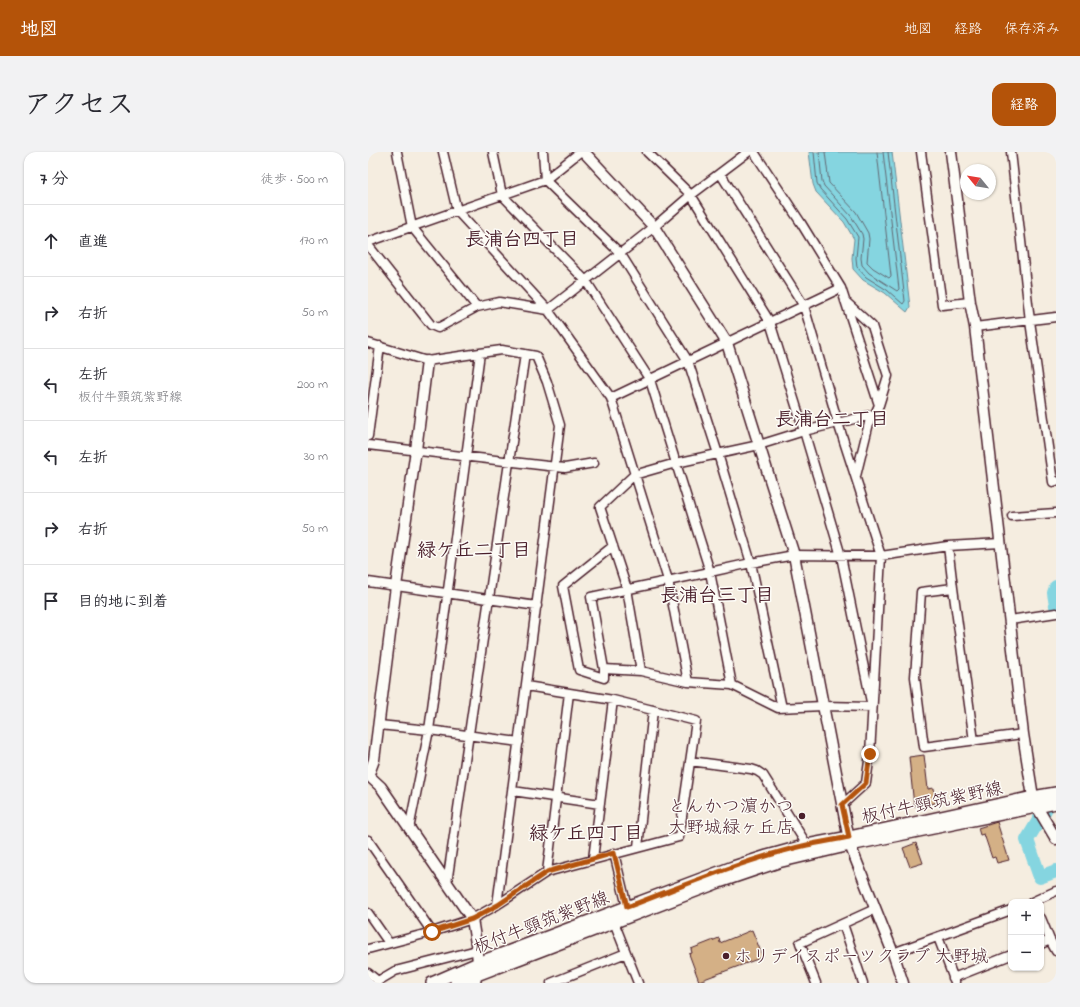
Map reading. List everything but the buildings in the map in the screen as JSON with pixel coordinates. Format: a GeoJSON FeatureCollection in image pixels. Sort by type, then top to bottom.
{"type":"FeatureCollection","features":[{"type":"Feature","properties":{"kind":"main road","name":"板付牛頸筑紫野線"},"geometry":{"type":"LineString","coordinates":[[432,983],[478,963],[778,862],[850,841],[1035,802],[1056,793]]}},
{"type":"Feature","properties":{"kind":"main road","name":"板付牛頸筑紫野線"},"geometry":{"type":"LineString","coordinates":[[1035,802],[1056,803]]}},
{"type":"Feature","properties":{"kind":"main road","name":"板付牛頸筑紫野線"},"geometry":{"type":"LineString","coordinates":[[456,983],[475,979],[614,922],[628,912],[733,867],[807,845],[850,841]]}},
{"type":"Feature","properties":{"kind":"street"},"geometry":{"type":"LineString","coordinates":[[397,152],[412,227],[477,307]]}},
{"type":"Feature","properties":{"kind":"street"},"geometry":{"type":"LineString","coordinates":[[443,152],[457,211],[548,310],[611,398],[668,580],[688,682]]}},
{"type":"Feature","properties":{"kind":"street"},"geometry":{"type":"LineString","coordinates":[[493,152],[502,195],[586,281],[650,380],[710,572],[732,685]]}},
{"type":"Feature","properties":{"kind":"street"},"geometry":{"type":"LineString","coordinates":[[543,152],[546,180],[620,253],[688,361],[751,563],[782,708]]}},
{"type":"Feature","properties":{"kind":"street"},"geometry":{"type":"LineString","coordinates":[[580,152],[546,180],[368,244],[431,325],[438,328],[477,307],[499,302],[548,310],[654,227],[691,195],[748,152]]}},
{"type":"Feature","properties":{"kind":"street"},"geometry":{"type":"LineString","coordinates":[[584,152],[654,227],[727,342],[758,445],[794,555],[850,841],[903,983]]}},
{"type":"Feature","properties":{"kind":"street"},"geometry":{"type":"LineString","coordinates":[[647,152],[691,195],[770,322],[841,556],[872,707]]}},
{"type":"Feature","properties":{"kind":"street"},"geometry":{"type":"LineString","coordinates":[[754,152],[801,223],[841,288],[879,405]]}},
{"type":"Feature","properties":{"kind":"street"},"geometry":{"type":"LineString","coordinates":[[921,152],[942,305],[970,302]]}},
{"type":"Feature","properties":{"kind":"street"},"geometry":{"type":"LineString","coordinates":[[951,152],[970,302],[975,327],[1024,734],[1035,802],[1056,839]]}},
{"type":"Feature","properties":{"kind":"street"},"geometry":{"type":"LineString","coordinates":[[1011,152],[1030,321],[1053,482],[1056,481]]}},
{"type":"Feature","properties":{"kind":"street"},"geometry":{"type":"LineString","coordinates":[[720,173],[804,306],[838,423],[881,556],[870,754],[866,783],[842,805]]}},
{"type":"Feature","properties":{"kind":"street"},"geometry":{"type":"LineString","coordinates":[[611,398],[841,288]]}},
{"type":"Feature","properties":{"kind":"street"},"geometry":{"type":"LineString","coordinates":[[641,671],[627,589],[600,507],[634,475],[758,445],[804,431],[875,414],[888,376],[872,326],[844,300]]}},
{"type":"Feature","properties":{"kind":"street"},"geometry":{"type":"LineString","coordinates":[[975,327],[1056,317]]}},
{"type":"Feature","properties":{"kind":"street"},"geometry":{"type":"LineString","coordinates":[[368,343],[427,361],[502,350],[536,356],[547,382],[560,424],[498,905]]}},
{"type":"Feature","properties":{"kind":"street"},"geometry":{"type":"LineString","coordinates":[[368,436],[380,346]]}},
{"type":"Feature","properties":{"kind":"street"},"geometry":{"type":"LineString","coordinates":[[409,829],[429,730],[480,353]]}},
{"type":"Feature","properties":{"kind":"street"},"geometry":{"type":"LineString","coordinates":[[447,883],[525,354]]}},
{"type":"Feature","properties":{"kind":"street"},"geometry":{"type":"LineString","coordinates":[[427,361],[374,760],[368,776],[381,787],[472,919],[478,963],[475,979]]}},
{"type":"Feature","properties":{"kind":"street"},"geometry":{"type":"LineString","coordinates":[[856,478],[870,415]]}},
{"type":"Feature","properties":{"kind":"street"},"geometry":{"type":"LineString","coordinates":[[368,445],[565,468],[594,463]]}},
{"type":"Feature","properties":{"kind":"street"},"geometry":{"type":"LineString","coordinates":[[1012,516],[1056,513]]}},
{"type":"Feature","properties":{"kind":"street"},"geometry":{"type":"LineString","coordinates":[[613,546],[563,586],[578,670],[604,678],[604,669],[591,597],[794,555],[881,556],[948,546],[1000,543]]}},
{"type":"Feature","properties":{"kind":"street"},"geometry":{"type":"LineString","coordinates":[[948,546],[974,741]]}},
{"type":"Feature","properties":{"kind":"street"},"geometry":{"type":"LineString","coordinates":[[368,582],[537,606]]}},
{"type":"Feature","properties":{"kind":"street"},"geometry":{"type":"LineString","coordinates":[[953,588],[921,592],[915,677],[924,747],[1024,734]]}},
{"type":"Feature","properties":{"kind":"street"},"geometry":{"type":"LineString","coordinates":[[1010,620],[1056,612]]}},
{"type":"Feature","properties":{"kind":"street"},"geometry":{"type":"LineString","coordinates":[[604,669],[641,671],[688,682],[732,685],[778,708],[823,706],[872,707]]}},
{"type":"Feature","properties":{"kind":"street"},"geometry":{"type":"LineString","coordinates":[[368,949],[432,932],[472,919],[498,905],[547,872],[679,837],[696,721],[613,700],[526,686]]}},
{"type":"Feature","properties":{"kind":"street"},"geometry":{"type":"LineString","coordinates":[[547,872],[569,693]]}},
{"type":"Feature","properties":{"kind":"street"},"geometry":{"type":"LineString","coordinates":[[593,859],[613,700]]}},
{"type":"Feature","properties":{"kind":"street"},"geometry":{"type":"LineString","coordinates":[[638,847],[653,710]]}},
{"type":"Feature","properties":{"kind":"street"},"geometry":{"type":"LineString","coordinates":[[378,725],[519,742]]}},
{"type":"Feature","properties":{"kind":"street"},"geometry":{"type":"LineString","coordinates":[[690,761],[757,770],[763,775],[807,845]]}},
{"type":"Feature","properties":{"kind":"street"},"geometry":{"type":"LineString","coordinates":[[513,791],[600,804]]}},
{"type":"Feature","properties":{"kind":"street"},"geometry":{"type":"LineString","coordinates":[[368,840],[432,932]]}},
{"type":"Feature","properties":{"kind":"street"},"geometry":{"type":"LineString","coordinates":[[614,853],[628,912]]}},
{"type":"Feature","properties":{"kind":"street"},"geometry":{"type":"LineString","coordinates":[[1040,899],[1056,891]]}},
{"type":"Feature","properties":{"kind":"street"},"geometry":{"type":"LineString","coordinates":[[816,983],[800,943],[875,908]]}},
{"type":"Feature","properties":{"kind":"street"},"geometry":{"type":"LineString","coordinates":[[893,953],[1008,911]]}},
{"type":"Feature","properties":{"kind":"street"},"geometry":{"type":"LineString","coordinates":[[368,913],[389,944]]}},
{"type":"Feature","properties":{"kind":"street"},"geometry":{"type":"LineString","coordinates":[[614,922],[638,983]]}},
{"type":"Feature","properties":{"kind":"street"},"geometry":{"type":"LineString","coordinates":[[843,924],[863,983]]}},
{"type":"Feature","properties":{"kind":"street"},"geometry":{"type":"LineString","coordinates":[[1044,925],[1056,951]]}},
{"type":"Feature","properties":{"kind":"street"},"geometry":{"type":"LineString","coordinates":[[938,937],[954,981],[1008,957]]}},
{"type":"Feature","properties":{"kind":"street"},"geometry":{"type":"LineString","coordinates":[[1044,943],[1050,940]]}},
{"type":"Feature","properties":{"kind":"street"},"geometry":{"type":"LineString","coordinates":[[368,973],[377,982],[395,972],[477,950]]}},
{"type":"Feature","properties":{"kind":"street"},"geometry":{"type":"LineString","coordinates":[[551,983],[626,953]]}},
{"type":"Feature","properties":{"kind":"water"},"geometry":{"type":"Polygon","coordinates":[[[809,152],[892,152],[910,307],[907,312],[885,293],[863,280],[853,269],[852,258],[854,239],[844,222],[816,192],[813,184],[809,152]]]}},
{"type":"Feature","properties":{"kind":"waterway"},"geometry":{"type":"LineString","coordinates":[[1056,587],[1054,593],[1056,606]]}},
{"type":"Feature","properties":{"kind":"waterway"},"geometry":{"type":"LineString","coordinates":[[1048,805],[1027,840],[1040,877],[1056,871]]}},
{"type":"Feature","properties":{"kind":"place","name":"とんかつ濵かつ 大野城緑ヶ丘店"},"geometry":{"type":"Point","coordinates":[802,816]}},
{"type":"Feature","properties":{"kind":"place","name":"ホリデイスポーツクラブ 大野城"},"geometry":{"type":"Point","coordinates":[726,956]}},
{"type":"Feature","properties":{"kind":"district","name":"長浦台四丁目"},"geometry":{"type":"Point","coordinates":[522,238]}},
{"type":"Feature","properties":{"kind":"district","name":"長浦台二丁目"},"geometry":{"type":"Point","coordinates":[832,418]}},
{"type":"Feature","properties":{"kind":"district","name":"緑ケ丘二丁目"},"geometry":{"type":"Point","coordinates":[474,549]}},
{"type":"Feature","properties":{"kind":"district","name":"長浦台三丁目"},"geometry":{"type":"Point","coordinates":[717,594]}},
{"type":"Feature","properties":{"kind":"district","name":"緑ケ丘四丁目"},"geometry":{"type":"Point","coordinates":[586,832]}},
{"type":"Feature","properties":{"kind":"route"},"geometry":{"type":"LineString","coordinates":[[432,932],[472,919],[498,905],[547,872],[614,853],[627,907],[766,856],[807,845],[849,837],[842,805],[866,783],[870,754]]}}]}
